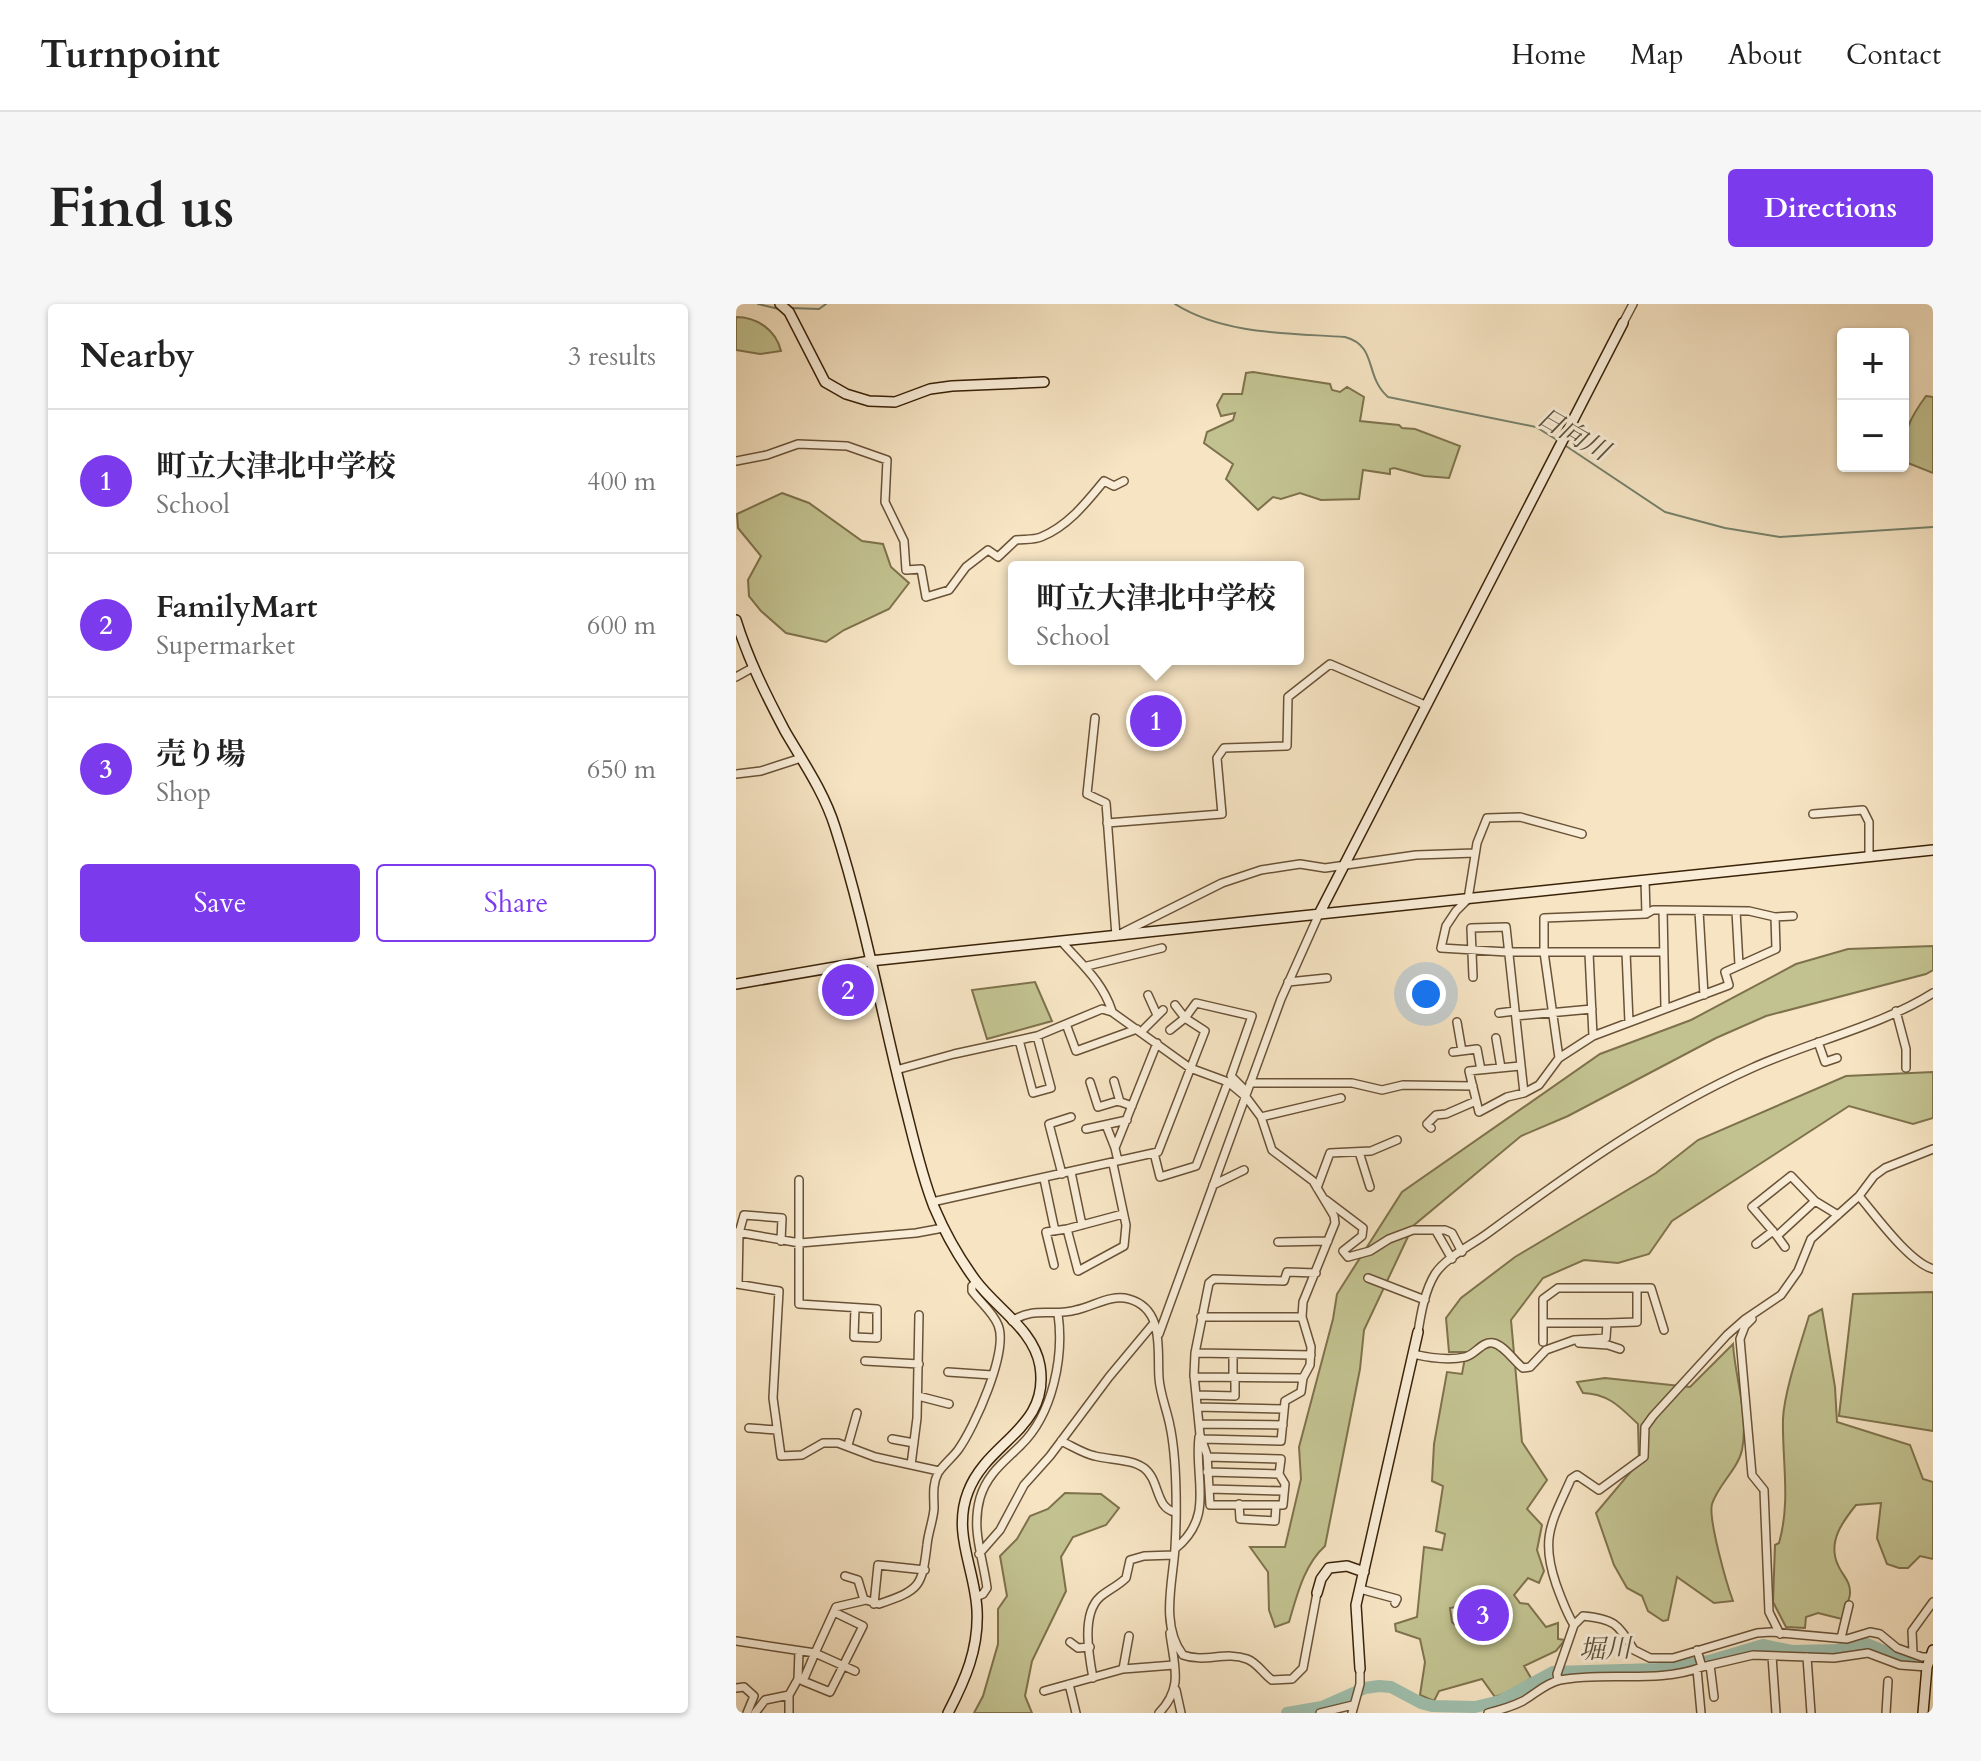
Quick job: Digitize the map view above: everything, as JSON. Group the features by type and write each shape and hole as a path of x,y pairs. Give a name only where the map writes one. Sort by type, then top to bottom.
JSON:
{"street":[{"path":"780,304 789,312 825,382 846,394 869,401 895,402 930,389 952,386 1044,382"},
{"path":"1181,1713 1169,1622 1175,1512 1170,1425 1159,1381 1159,1335 1288,982 1319,914 1633,304"},
{"path":"736,461 767,455 798,444 847,446 887,460 886,508 904,541 906,570 921,569 926,597 949,590 966,567 988,550 998,557 1016,540 1038,539 1063,525 1069,516 1083,509 1104,481 1114,486 1124,481"},
{"path":"736,620 754,667 830,811 932,1202 943,1228 976,1282 1027,1336 1037,1356 1040,1391 1037,1405 1018,1433 992,1453 978,1472 963,1512 962,1536 976,1597 977,1626 973,1655 964,1682 948,1713"},
{"path":"1107,823 1222,814 1217,758 1224,748 1287,746 1288,697 1330,664 1425,705"},
{"path":"736,677 754,667"},
{"path":"1095,718 1087,794 1106,803 1116,936"},
{"path":"736,774 761,771 801,758"},
{"path":"1813,814 1863,810 1869,822 1869,856"},
{"path":"1582,834 1520,817 1490,817 1483,824 1475,853 1468,899 1446,926 1441,948 1507,952 1663,952"},
{"path":"736,984 870,961 1933,850"},
{"path":"1116,936 1222,883 1261,870 1300,864 1317,868 1416,855 1475,853"},
{"path":"1645,880 1646,914"},
{"path":"1559,1058 1544,952 1544,918 1646,914 1653,910 1736,911 1775,917 1793,916"},
{"path":"1663,910 1665,1008"},
{"path":"1699,911 1704,995"},
{"path":"1736,911 1739,965"},
{"path":"1520,1066 1469,1071 1479,1112 1539,1085 1559,1058 1593,1036 1729,985 1725,972 1776,949 1775,917"},
{"path":"1473,977 1471,928 1506,927 1524,1093"},
{"path":"1062,942 1087,966 1106,994 1112,1011"},
{"path":"1087,966 1162,948"},
{"path":"1626,952 1629,1022"},
{"path":"1589,953 1593,1036"},
{"path":"1288,982 1327,978"},
{"path":"1320,1713 1352,1709 1360,1688 1356,1605 1425,1300 1436,1271 1539,1196 1681,1105 1755,1066 1896,1011 1933,993"},
{"path":"1066,1024 1076,1051 1139,1030 1160,1012 1148,995"},
{"path":"1170,1030 1185,1018 1196,1003 1252,1016 1231,1076 1248,1091 1272,1150 1313,1181 1335,1223 1303,1302 1302,1317 1311,1347 1310,1365 1303,1378 1301,1392 1285,1401 1281,1441 1201,1437"},
{"path":"932,1202 1158,1152 1205,1031 1185,1018 1175,1005"},
{"path":"896,1070 1037,1036 1102,1009 1112,1011 1190,1068 1248,1091 1352,1083 1382,1090 1403,1085 1473,1086"},
{"path":"1499,1013 1592,1009"},
{"path":"1896,1011 1906,1049 1906,1068"},
{"path":"1457,1022 1457,1051 1477,1049 1481,1070"},
{"path":"1019,1040 1033,1093 1051,1088 1037,1036"},
{"path":"1496,1038 1501,1068"},
{"path":"1818,1042 1825,1062 1837,1058"},
{"path":"1115,1148 1157,1043"},
{"path":"1114,1081 1120,1102"},
{"path":"1090,1082 1098,1107 1120,1102 1132,1106"},
{"path":"1154,1153 1160,1177 1196,1166 1228,1082"},
{"path":"1261,1117 1341,1098"},
{"path":"1427,1124 1436,1115 1476,1101"},
{"path":"1071,1117 1049,1124 1082,1225"},
{"path":"1086,1129 1127,1120"},
{"path":"1067,1229 1078,1271 1124,1246 1126,1225 1115,1148 1106,1125"},
{"path":"1317,1188 1330,1153 1371,1151 1397,1140"},
{"path":"1574,1625 1548,1559 1547,1544 1571,1479 1577,1475 1599,1490 1644,1457 1645,1427 1653,1416 1727,1335 1781,1295 1798,1271 1811,1239 1859,1196 1874,1176 1885,1168 1933,1149"},
{"path":"1359,1152 1370,1187"},
{"path":"1213,1185 1244,1170"},
{"path":"1785,1247 1752,1207 1791,1176 1815,1201 1838,1215"},
{"path":"1044,1179 1055,1231"},
{"path":"799,1180 799,1304 877,1309 877,1338 854,1337 855,1308"},
{"path":"1859,1196 1909,1251 1933,1269"},
{"path":"1324,1199 1363,1228 1362,1236 1343,1251 1348,1257 1370,1251 1389,1239 1413,1230 1452,1233 1462,1252"},
{"path":"1756,1244 1775,1234 1815,1201"},
{"path":"1054,1265 1046,1232 1123,1214"},
{"path":"781,1241 782,1218 744,1215 737,1232 737,1284 799,1292"},
{"path":"737,1232 800,1243 943,1228"},
{"path":"1436,1231 1452,1259"},
{"path":"1278,1242 1328,1241"},
{"path":"1207,1457 1281,1459 1279,1474 1285,1484 1283,1505 1210,1505 1207,1457 1201,1437 1194,1377 1195,1353 1209,1283 1214,1279 1284,1281 1287,1272 1316,1273"},
{"path":"1368,1278 1425,1300"},
{"path":"834,1612 863,1626 830,1692 803,1681 836,1607 864,1600 874,1604 891,1600 916,1587 925,1570 934,1513 933,1487 939,1471 959,1448 984,1403 1000,1341 999,1327 972,1291 976,1282"},
{"path":"1543,1342 1543,1299 1558,1288 1651,1288 1664,1330"},
{"path":"1543,1323 1637,1322 1637,1288"},
{"path":"779,1291 773,1398 781,1456 802,1455 823,1443 848,1445 875,1457 939,1471"},
{"path":"1012,1321 1030,1312 1058,1314 1112,1298 1122,1298 1142,1306 1159,1335"},
{"path":"1762,1309 1745,1326 1740,1339 1752,1475 1764,1490 1769,1612 1780,1634"},
{"path":"976,1597 987,1588 979,1554 977,1519 981,1494 998,1465 1021,1445 1036,1426 1048,1398 1056,1371 1061,1331 1058,1314"},
{"path":"911,1465 918,1396 919,1315"},
{"path":"1201,1317 1302,1317"},
{"path":"979,1554 1000,1530 1024,1485 1154,1323"},
{"path":"1413,1354 1437,1359 1468,1357 1485,1343 1491,1342 1498,1344 1523,1368 1530,1367 1546,1350 1589,1338 1606,1338 1607,1323"},
{"path":"1562,1344 1596,1343 1620,1349"},
{"path":"1195,1353 1311,1355"},
{"path":"1196,1395 1235,1396 1233,1354"},
{"path":"865,1361 919,1364"},
{"path":"948,1372 992,1375"},
{"path":"1194,1377 1303,1378"},
{"path":"918,1396 949,1404"},
{"path":"1197,1407 1284,1409"},
{"path":"848,1445 857,1413"},
{"path":"1199,1424 1283,1425"},
{"path":"749,1428 777,1430"},
{"path":"1093,1678 1090,1647 1093,1608 1097,1599 1126,1578 1130,1560 1175,1552 1199,1515 1197,1456 1201,1437"},
{"path":"892,1439 914,1443"},
{"path":"1061,1441 1091,1456 1142,1467 1158,1485 1159,1498 1165,1507 1175,1512"},
{"path":"1207,1472 1279,1474"},
{"path":"1209,1489 1284,1491"},
{"path":"1239,1504 1240,1519 1275,1521 1276,1505"},
{"path":"874,1604 878,1565 925,1570"},
{"path":"1170,1617 1178,1649 1183,1655 1203,1659 1226,1656 1243,1658 1257,1665 1272,1680 1292,1679 1303,1668 1321,1579 1329,1568 1347,1566 1364,1572"},
{"path":"845,1576 858,1580 864,1600"},
{"path":"1360,1589 1397,1599 1395,1603"},
{"path":"1913,1652 1912,1631 1933,1602"},
{"path":"1841,1638 1849,1605"},
{"path":"1558,1680 1557,1674 1574,1625 1583,1616 1615,1624 1624,1631 1634,1650 1650,1658 1673,1658 1757,1633 1771,1632 1841,1638 1870,1632 1880,1634 1897,1648 1922,1657 1931,1656"},
{"path":"1123,1669 1129,1636"},
{"path":"736,1641 815,1653 855,1671"},
{"path":"1070,1642 1078,1648 1090,1647"},
{"path":"1697,1650 1714,1697"},
{"path":"789,1713 789,1695 798,1679 799,1651"},
{"path":"1488,1713 1510,1710 1558,1680 1605,1675 1668,1675 1753,1655 1834,1658 1868,1653 1900,1665 1931,1656"},
{"path":"1772,1656 1776,1713"},
{"path":"1923,1713 1929,1700 1931,1656"},
{"path":"1807,1657 1811,1713"},
{"path":"1044,1691 1123,1669 1174,1665"},
{"path":"1701,1713 1703,1667"},
{"path":"1159,1713 1172,1698 1175,1680"},
{"path":"1886,1713 1888,1681"},
{"path":"1069,1684 1076,1713"},
{"path":"736,1688 744,1687 754,1696 747,1713"},
{"path":"755,1713 765,1700 789,1695"}],"green space":[{"path":"736,317 751,319 764,326 775,337 781,351 760,354 736,350"},
{"path":"1246,373 1330,384 1332,390 1340,392 1347,387 1364,397 1360,421 1415,429 1460,446 1449,478 1424,476 1394,468 1390,469 1390,474 1363,470 1359,499 1321,500 1300,493 1281,499 1273,497 1258,510 1226,479 1233,464 1204,443 1207,432 1233,420 1235,413 1221,416 1217,405 1223,394 1242,394"},
{"path":"1926,396 1933,397 1933,473 1909,463 1909,425"},
{"path":"782,493 809,503 862,541 883,544 891,567 909,583 889,609 826,642 786,633 761,611 749,596 748,580 761,556 738,528 737,514"},
{"path":"1933,946 1933,970 1926,974 1766,1016 1716,1038 1568,1116 1521,1136 1413,1226 1364,1330 1360,1369 1325,1546 1306,1571 1289,1622 1275,1627 1269,1610 1268,1572 1250,1547 1285,1547 1301,1479 1299,1447 1337,1294 1402,1192 1600,1054 1691,1020 1796,964 1848,949"},
{"path":"1035,982 1052,1021 987,1039 972,990"},
{"path":"1933,1072 1933,1118 1913,1124 1849,1106 1672,1221 1649,1254 1618,1263 1584,1260 1543,1278 1511,1320 1522,1442 1547,1480 1527,1509 1542,1525 1537,1550 1544,1571 1539,1583 1528,1578 1514,1595 1520,1603 1528,1604 1546,1627 1558,1623 1558,1639 1565,1640 1556,1651 1524,1666 1531,1678 1514,1690 1495,1697 1482,1679 1439,1691 1434,1701 1420,1695 1425,1662 1420,1639 1396,1631 1395,1624 1417,1617 1424,1547 1442,1550 1445,1534 1436,1531 1443,1486 1432,1481 1434,1444 1447,1372 1462,1374 1466,1352 1449,1352 1446,1318 1461,1298 1515,1257 1656,1173 1698,1140 1846,1076","holes":["1488,1602 1490,1617 1483,1618 1485,1633 1467,1636 1452,1622 1450,1608"]},
{"path":"1933,1292 1933,1431 1839,1416 1853,1294"},
{"path":"1822,1309 1835,1387 1837,1422 1910,1445 1923,1479 1933,1482 1933,1559 1920,1556 1908,1568 1887,1564 1877,1538 1881,1503 1856,1505 1842,1525 1834,1548 1838,1565 1850,1589 1842,1619 1818,1613 1806,1617 1805,1628 1786,1627 1773,1602 1775,1545 1779,1543 1785,1512 1784,1408 1809,1316"},
{"path":"1733,1344 1744,1437 1740,1457 1715,1497 1712,1512 1733,1601 1714,1603 1677,1577 1668,1620 1663,1621 1648,1611 1642,1596 1627,1588 1614,1565 1596,1513 1639,1462 1638,1424 1607,1399 1583,1393 1577,1382 1605,1378 1690,1387"},
{"path":"1065,1493 1101,1494 1119,1508 1106,1525 1073,1537 1061,1557 1066,1591 1032,1661 1025,1696 1032,1713 974,1713 983,1696 998,1644 998,1609 1007,1596 1000,1556 1017,1539 1030,1516 1048,1509"}],"waterway":[{"name":"日向川","path":"758,304 779,309"},
{"name":"日向川","path":"790,308 819,309 826,304"},
{"name":"日向川","path":"1175,304 1214,322 1236,327 1345,337 1362,347 1376,380 1388,397 1536,427 1557,440"},
{"name":"日向川","path":"1566,446 1665,512 1725,528 1780,537 1933,527"},
{"name":"堀川","path":"1287,1713 1322,1707 1365,1688 1379,1686 1391,1687 1432,1706 1475,1707 1500,1701 1553,1672 1658,1669 1709,1661 1763,1645 1792,1651 1836,1650 1867,1644 1905,1660 1933,1660"}],"place":[{"name":"町立大津北中学校","path":"1156,721"},
{"name":"FamilyMart","path":"848,990"},
{"name":"売り場","path":"1483,1615"}]}
